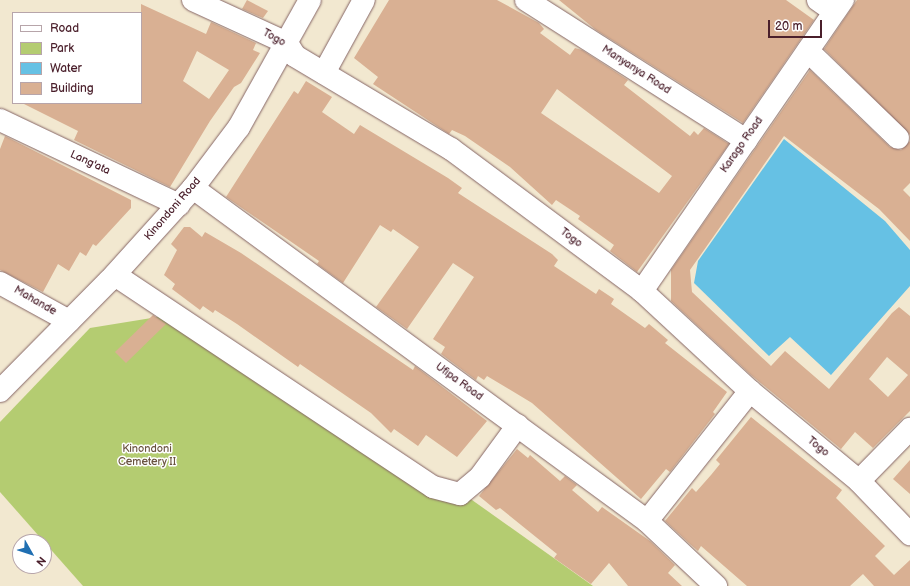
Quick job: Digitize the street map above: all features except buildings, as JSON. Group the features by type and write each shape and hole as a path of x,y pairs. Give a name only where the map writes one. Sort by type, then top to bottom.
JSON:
{"street":[{"name":"Togo","path":"193,0 287,43 295,56 451,149 642,291 750,391 859,481 910,534"},
{"name":"Kinondoni Road","path":"0,391 115,275 193,188 239,127 310,0"},
{"path":"324,73 364,0"},
{"name":"Manyanya Road","path":"526,0 746,140"},
{"name":"Karago Road","path":"642,291 808,51 832,4"},
{"path":"808,51 898,138"},
{"name":"Lang'ata","path":"0,120 179,205"},
{"name":"Ufipa Road","path":"193,188 647,521 716,586"},
{"path":"115,275 433,487 460,494 480,477 518,425"},
{"name":"Mahande","path":"0,283 69,321"},
{"path":"647,521 750,391"},
{"path":"859,481 910,430"}],"green space":[{"name":"Kinondoni Cemetery II","path":"170,315 465,495 593,586 83,586 52,551 52,534 37,534 0,492 0,422 90,328"}],"water":[{"path":"784,139 885,221 910,250 910,286 831,375 790,337 769,356 694,283 698,261"}]}
